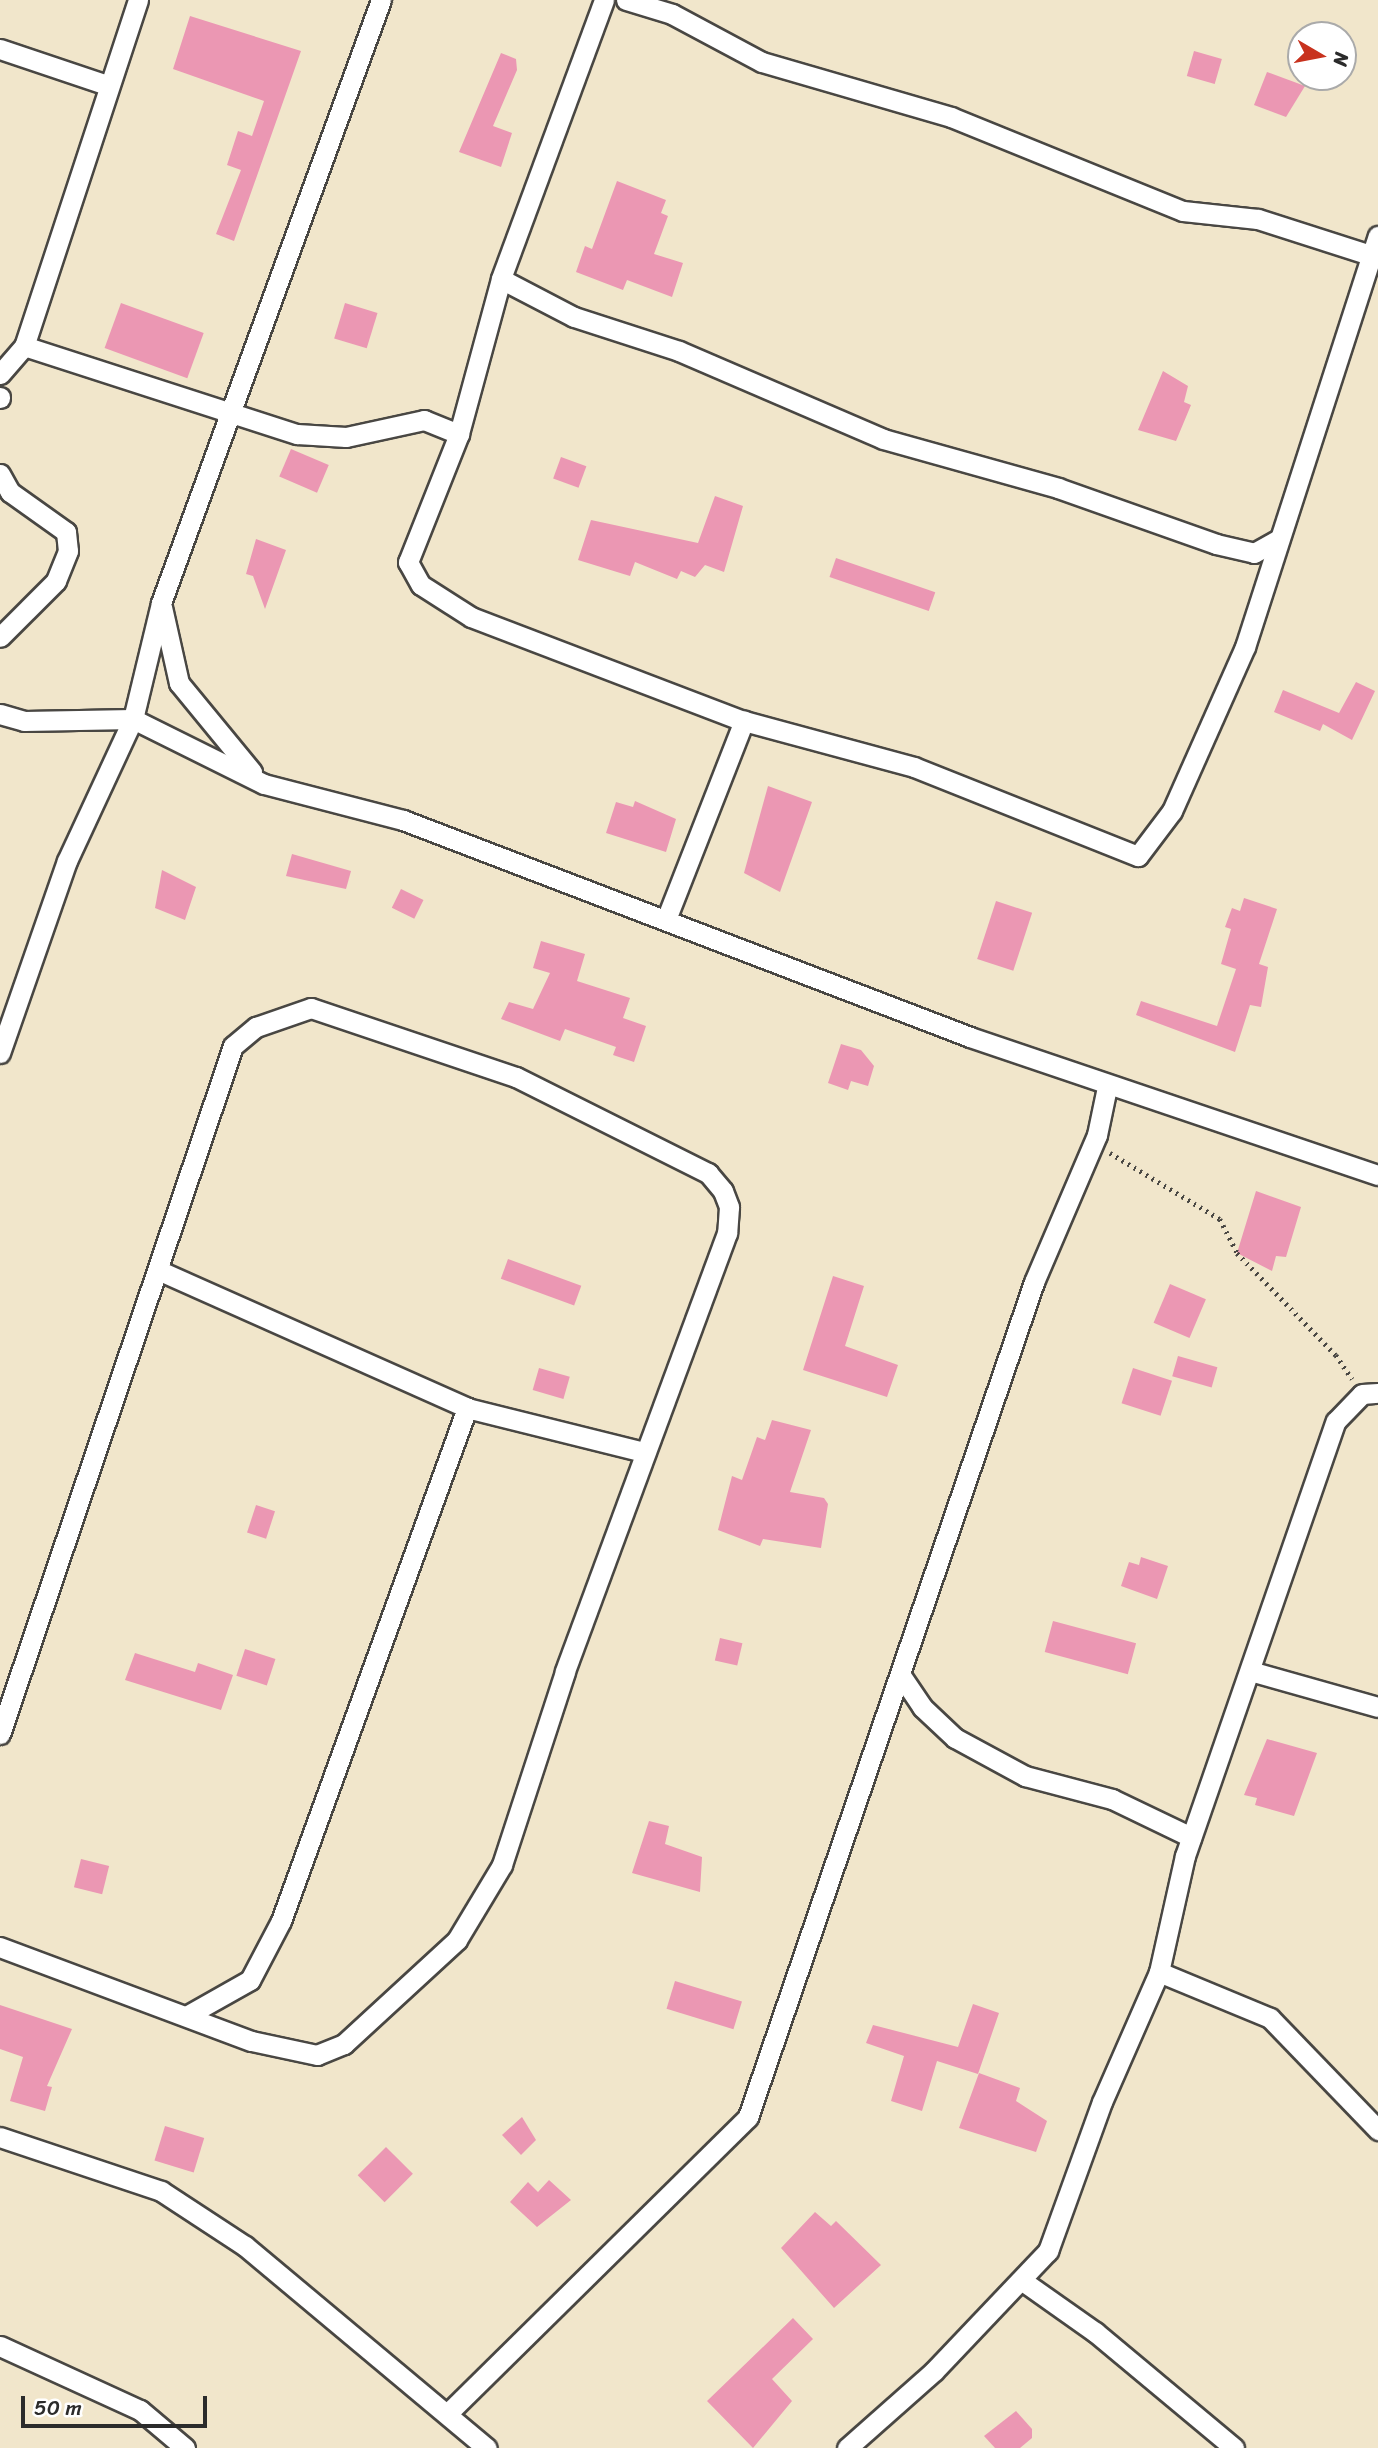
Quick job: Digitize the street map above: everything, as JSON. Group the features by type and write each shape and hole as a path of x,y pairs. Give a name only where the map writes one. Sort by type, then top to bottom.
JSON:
{"street":[{"path":"0,374 24,346 107,85 138,0"},
{"path":"0,1053 67,862 133,719 161,603 381,0"},
{"path":"604,0 501,279 459,433 408,562 421,585 471,617 744,721 914,767 1138,856 1172,811 1245,647 1277,540 1378,236"},
{"path":"626,0 672,14 762,62 951,117 1183,211 1258,219 1373,256"},
{"path":"0,49 107,85"},
{"path":"501,279 574,317 679,351 883,439 1058,488 1216,544 1254,553 1277,540"},
{"path":"24,346 297,434 345,437 424,420 459,433"},
{"path":"0,474 10,492 66,532 68,551 56,581 0,637"},
{"path":"161,603 179,683 264,784"},
{"path":"0,714 24,721 133,719 264,784 403,820 667,917 1107,1087 1378,1175"},
{"path":"667,917 744,721"},
{"path":"0,1734 160,1271 233,1046 257,1027 311,1008 516,1077 708,1173 729,1207 727,1233 645,1452 502,1865 457,1940 344,2044 317,2054 251,2041 188,2015 0,1947"},
{"path":"449,2412 748,2117 1034,1282 1097,1135 1107,1087"},
{"path":"160,1271 467,1408 645,1452"},
{"path":"847,2448 1024,2282 1048,2251 1102,2102 1159,1972 1191,1837 1336,1421 1370,1394"},
{"path":"188,2015 250,1980 281,1921 467,1408"},
{"path":"1250,1671 1378,1707"},
{"path":"900,1674 922,1707 955,1738 1025,1776 1112,1799 1191,1837"},
{"path":"1159,1972 1270,2018 1378,2130"},
{"path":"0,2137 161,2191 245,2246 302,2299 449,2412 487,2448"},
{"path":"1024,2282 1095,2332 1234,2448"},
{"path":"0,2346 140,2410 185,2448"}],"path":[{"path":"1097,1135 1118,1162 1220,1219 1237,1253 1370,1394"}],"building":[{"path":"190,16 301,51 234,241 216,234 241,170 227,165 238,131 252,136 264,101 173,69"},
{"path":"1194,51 1222,59 1215,84 1187,76"},
{"path":"501,53 516,59 517,70 493,126 512,133 501,167 459,152"},
{"path":"1267,72 1287,79 1287,91 1302,91 1286,117 1254,105"},
{"path":"617,181 666,200 661,213 668,216 654,254 683,263 672,297 627,280 623,290 576,272 585,246 592,249"},
{"path":"121,303 204,333 187,378 105,348"},
{"path":"345,303 378,313 367,348 334,338"},
{"path":"1163,371 1188,386 1184,402 1191,405 1176,441 1138,430"},
{"path":"291,449 329,465 317,493 279,477"},
{"path":"561,457 586,466 579,488 553,479"},
{"path":"715,496 743,506 724,572 705,565 695,577 681,571 677,579 635,562 630,576 578,560 591,520 698,543"},
{"path":"256,539 286,550 265,609 253,576 246,574"},
{"path":"836,558 935,592 929,611 829,577"},
{"path":"1356,682 1375,691 1352,740 1323,724 1320,731 1274,712 1283,690 1339,713"},
{"path":"768,786 812,802 780,892 744,873"},
{"path":"635,801 676,819 666,852 606,833 616,802 633,807"},
{"path":"292,854 351,871 346,889 286,876"},
{"path":"162,870 196,887 185,920 155,908"},
{"path":"401,889 423,900 414,919 392,908"},
{"path":"1244,898 1277,909 1259,964 1268,967 1261,1007 1250,1005 1235,1052 1136,1015 1141,1001 1217,1026 1236,969 1221,964 1231,929 1225,927 1232,908 1240,911"},
{"path":"996,901 1032,913 1013,971 977,959"},
{"path":"541,941 585,954 577,981 630,998 623,1018 646,1026 634,1062 613,1055 616,1047 565,1029 560,1041 501,1019 509,1002 533,1009 550,973 533,968"},
{"path":"841,1044 861,1050 874,1066 868,1086 851,1081 848,1090 828,1083"},
{"path":"1256,1191 1301,1207 1286,1257 1276,1256 1272,1271 1237,1253"},
{"path":"508,1259 581,1286 574,1305 501,1279"},
{"path":"833,1276 864,1286 845,1346 898,1365 887,1397 803,1370"},
{"path":"1170,1284 1206,1299 1189,1338 1154,1323"},
{"path":"1178,1356 1217,1367 1212,1387 1172,1376"},
{"path":"539,1368 570,1377 563,1399 533,1390"},
{"path":"1133,1368 1172,1381 1161,1416 1122,1403"},
{"path":"772,1420 811,1430 790,1492 824,1498 828,1504 821,1548 763,1539 760,1546 718,1530 732,1476 742,1480 757,1437 765,1440"},
{"path":"256,1505 275,1511 266,1539 247,1533"},
{"path":"1141,1557 1168,1566 1157,1599 1121,1586 1129,1562 1139,1565"},
{"path":"1053,1621 1136,1643 1128,1674 1045,1652"},
{"path":"720,1638 742,1643 737,1666 715,1660"},
{"path":"245,1649 275,1659 267,1686 236,1676"},
{"path":"135,1653 195,1672 198,1663 233,1675 221,1710 125,1680"},
{"path":"1267,1739 1317,1753 1294,1816 1255,1805 1257,1798 1244,1795"},
{"path":"649,1821 669,1826 665,1844 702,1857 700,1892 632,1873"},
{"path":"81,1859 109,1866 102,1894 74,1887"},
{"path":"675,1981 742,2001 733,2029 667,2009"},
{"path":"973,2004 999,2013 978,2074 937,2061 922,2111 891,2101 904,2056 866,2043 873,2025 958,2047"},
{"path":"0,2005 72,2029 47,2086 52,2087 45,2111 10,2101 23,2057 0,2049"},
{"path":"979,2073 1020,2088 1016,2101 1047,2121 1036,2152 959,2128"},
{"path":"522,2117 536,2140 521,2155 502,2135"},
{"path":"165,2126 204,2138 194,2172 154,2160"},
{"path":"386,2147 413,2174 385,2202 358,2175"},
{"path":"549,2180 571,2200 537,2227 510,2202 528,2182 538,2192"},
{"path":"815,2212 831,2226 836,2221 881,2265 834,2308 781,2248"},
{"path":"793,2318 813,2339 772,2379 792,2401 753,2448 707,2401"},
{"path":"1016,2411 1032,2429 1032,2438 1020,2448 995,2448 984,2436"}]}
